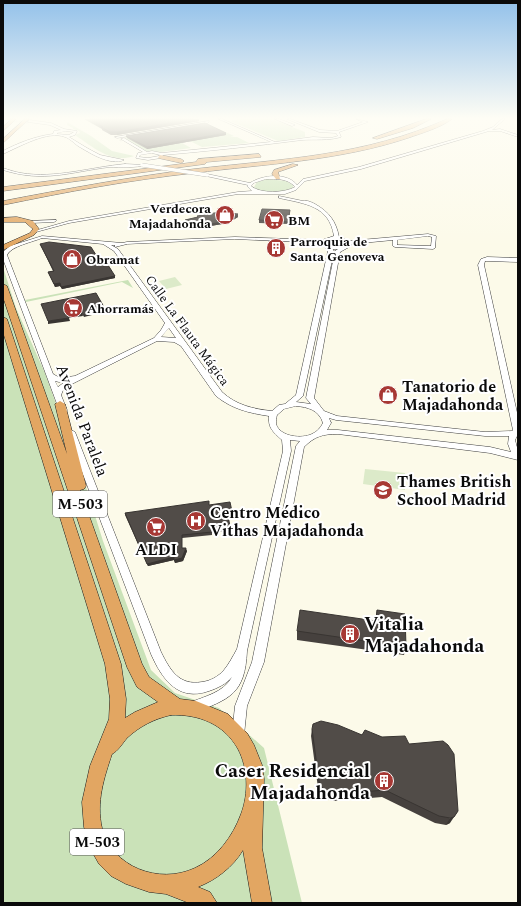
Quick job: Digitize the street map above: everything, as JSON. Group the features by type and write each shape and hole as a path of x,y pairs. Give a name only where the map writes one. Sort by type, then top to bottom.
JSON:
{"highway":[{"path":"3,189 148,168 210,161"},
{"path":"3,198 118,176 231,161"},
{"path":"3,203 120,181 266,161"},
{"path":"278,178 275,173 279,169 312,161"},
{"path":"3,213 31,222 36,226 36,234 3,248"},
{"path":"3,220 18,219"},
{"path":"3,242 24,238"},
{"name":"M-503","path":"3,286 104,572 135,667 143,682 184,707"},
{"name":"M-503","path":"3,319 113,664 116,685 117,718 94,776 90,798 91,821 98,842 110,860 126,874 146,883 169,885 193,880 215,867 233,849 246,827 254,804"},
{"name":"M-503","path":"58,399 67,438 104,572"},
{"name":"M-503","path":"103,756 117,736 135,721 155,711 184,707 210,712 225,722 238,735 249,755 255,778 252,841 254,866 262,903"},
{"name":"M-503","path":"169,885 203,899 207,903"}],"street":[{"path":"297,198 294,194 296,188 304,180 382,161"},
{"path":"3,169 19,174 45,175 121,165 142,165 239,180 254,181 278,178 285,179 294,182 296,188"},
{"path":"285,179 317,177"},
{"path":"239,180 250,185 253,190 258,192"},
{"path":"31,222 98,214 235,191 250,185 254,181"},
{"path":"276,194 296,188"},
{"path":"36,234 69,222 220,196 258,192 297,198 308,203 330,217 335,224 337,238"},
{"path":"220,196 246,195 286,197 308,203"},
{"path":"36,234 104,243 116,250 116,248 121,244"},
{"name":"Avenida Paralela","path":"36,234 12,247 6,251 4,255 156,654 166,673 179,686 195,690 213,685 227,674 242,651"},
{"path":"98,242 121,244 218,238 323,242 337,238 348,243 434,236 433,248 395,246 395,240"},
{"path":"184,707 211,700 229,690 238,681 242,666 242,651 287,452 286,440 272,424 273,414 299,396 331,251 323,242"},
{"path":"322,432 327,423 310,398 338,251 348,246 348,243"},
{"path":"328,248 343,248"},
{"name":"Calle La Flauta Mágica","path":"116,250 219,394 227,402 243,409 273,414"},
{"path":"518,260 485,259 481,262 516,419 517,431 511,444 518,457"},
{"path":"58,399 61,387 76,378 156,339 164,331 168,324"},
{"path":"156,339 176,340 183,344"},
{"path":"49,375 59,380 76,378"},
{"path":"288,405 303,405 336,418 485,434 517,431"},
{"path":"238,735 241,706 258,662 300,446 308,438 322,432 338,432 490,450 518,457"},
{"path":"279,433 292,438 308,438"}],"green space":[{"path":"267,179 286,181 293,185 293,187 285,192 268,193 262,192 254,187 257,182"},
{"path":"3,267 16,308 45,373 87,490 103,541 151,670 175,693 219,708 264,748 302,903 3,903"},
{"path":"175,277 182,285 166,289 159,281"},
{"path":"128,280 133,288 122,282 26,302 25,300"},
{"path":"365,469 405,473 405,490 363,484"}],"building":[{"name":"BM","path":"262,209 290,210 288,222 259,220"},
{"path":"220,212 238,214 228,221 193,227 185,220 198,217 197,216"},
{"name":"Obramat","path":"49,242 91,247 103,266 108,265 115,276 61,287 60,283 54,284 48,272 54,271 40,244"},
{"name":"Ahorramás","path":"96,293 104,307 91,310 92,313 83,315 82,313 68,316 69,318 48,321 41,304"},
{"path":"209,501 209,505 230,502 233,516 228,516 230,527 211,530 212,532 182,535 182,548 186,548 182,558 174,560 174,557 147,564 125,513"},
{"name":"Vitalia Majadahonda","path":"300,610 376,621 377,610 405,614 406,647 297,631"},
{"name":"Caser Residencial Majadahonda","path":"321,721 338,725 362,735 365,730 382,737 405,736 409,744 443,741 448,745 454,754 458,811 454,817 450,818 439,816 385,790 337,794 327,792 321,786 319,781 312,729 313,724"}],"place":[{"name":"Verdecora Majadahonda","path":"225,215"},
{"name":"BM","path":"274,220"},
{"name":"Parroquia de Santa Genoveva","path":"276,248"},
{"name":"Obramat","path":"72,259"},
{"name":"Ahorramás","path":"73,308"},
{"name":"Tanatorio de Majadahonda","path":"388,395"},
{"name":"Thames British School Madrid","path":"383,490"},
{"name":"Centro Médico Vithas Majadahonda","path":"196,521"},
{"name":"ALDI","path":"156,527"},
{"name":"Vitalia Majadahonda","path":"350,634"},
{"name":"Caser Residencial Majadahonda","path":"384,781"}]}
